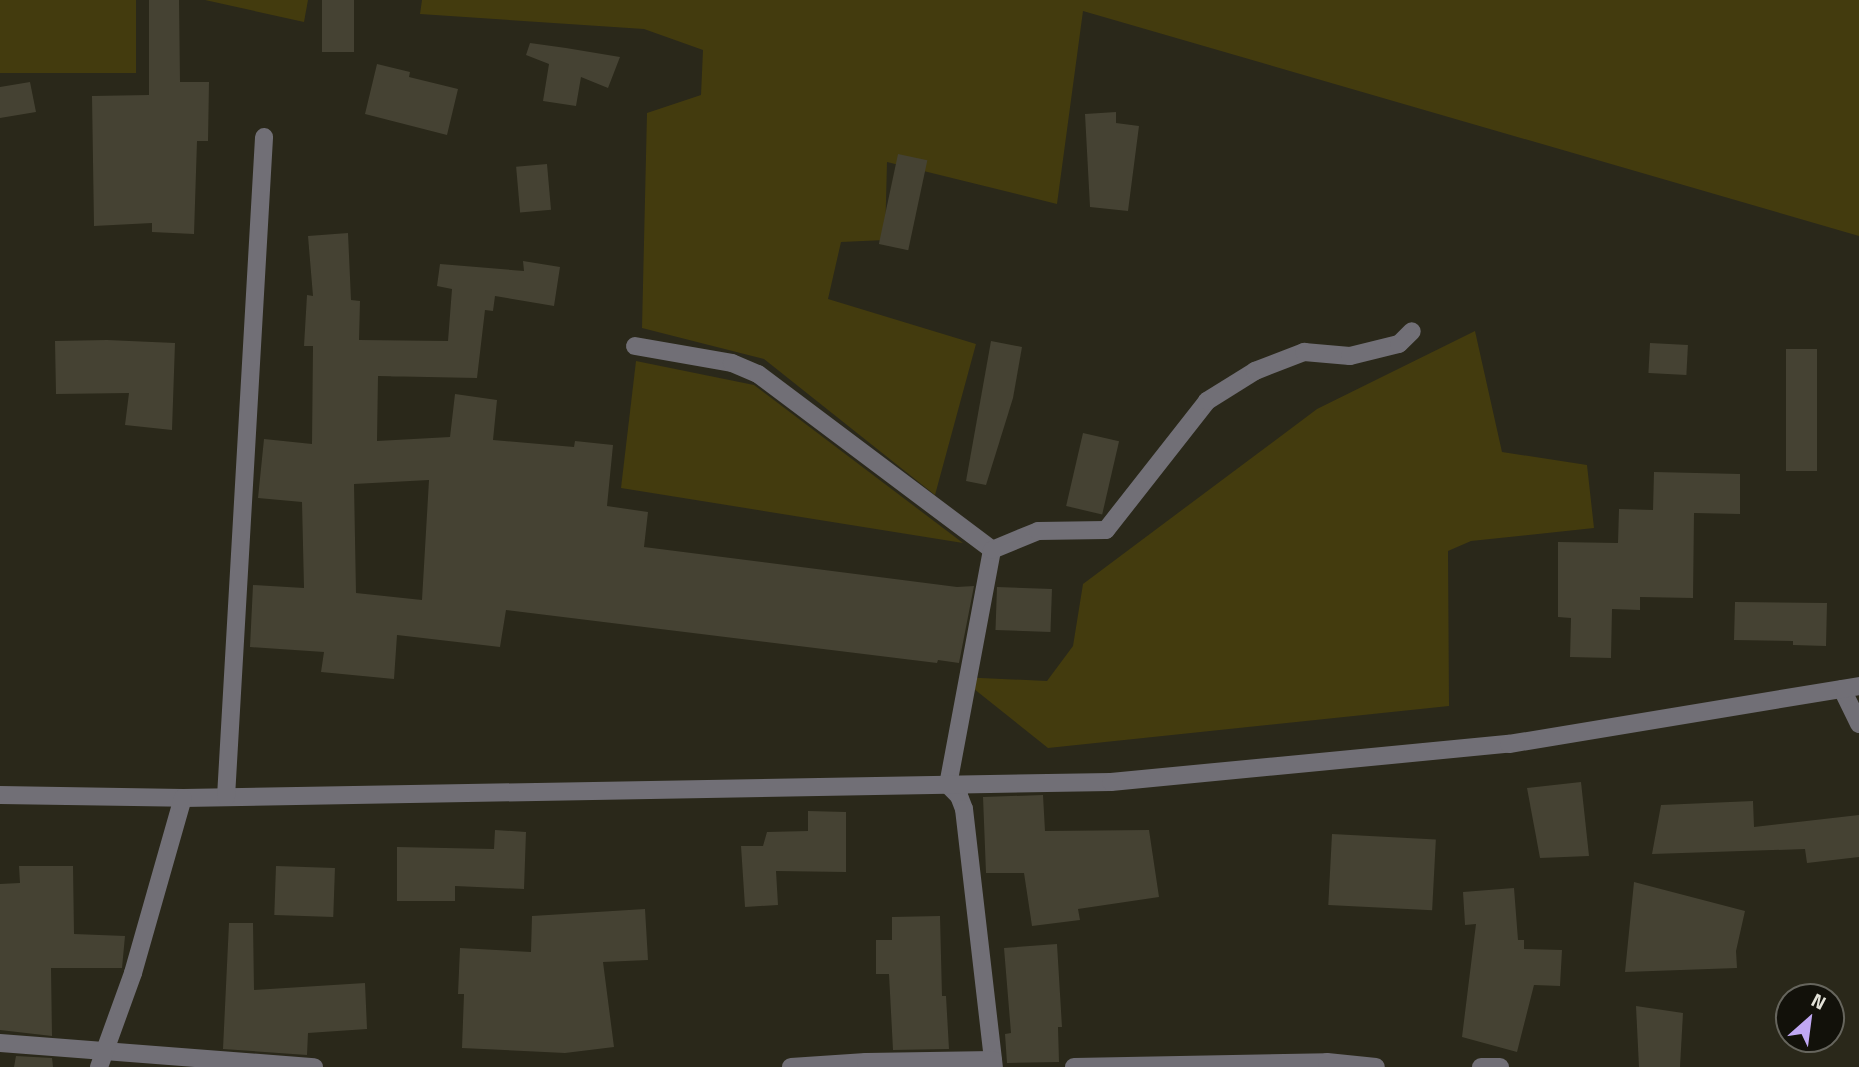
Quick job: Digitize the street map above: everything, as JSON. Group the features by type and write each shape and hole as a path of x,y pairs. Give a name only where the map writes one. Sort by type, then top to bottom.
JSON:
{"street":[{"path":"226,797 264,137"},
{"path":"992,550 1038,531 1106,530 1207,401 1255,372 1304,352 1350,356 1399,344 1412,331"},
{"path":"635,346 732,363 758,374 992,550"},
{"path":"948,785 992,550"},
{"path":"0,795 183,798 1111,782 1509,744 1851,688 1859,723"},
{"path":"791,1067 866,1062 994,1063 964,809 959,796 948,785"},
{"path":"101,1059 132,973 183,798"},
{"path":"0,1043 101,1059 314,1067"},
{"path":"1074,1067 1327,1062 1376,1067"},
{"path":"1481,1067 1500,1067"}],"shaded area":[{"path":"0,0 136,0 136,73 0,73"},
{"path":"205,0 308,0 304,22"},
{"path":"422,0 1859,0 1859,236 1083,11 1057,204 887,162 885,240 841,242 828,299 976,344 935,495 764,359 642,328 647,113 701,95 703,50 644,29 420,14"},
{"path":"1475,331 1502,452 1587,465 1594,528 1471,541 1448,551 1449,706 1048,748 959,677 1047,681 1073,646 1083,584 1317,409"},
{"path":"636,361 754,385 963,543 621,488"}],"building":[{"path":"149,0 179,0 180,82 209,82 208,141 197,141 194,234 152,232 152,223 94,226 92,96 149,95"},
{"path":"322,0 354,0 354,52 322,52"},
{"path":"530,43 620,57 608,88 581,77 576,106 543,101 549,64 526,55"},
{"path":"377,64 410,72 409,77 458,89 447,135 365,114"},
{"path":"30,82 36,112 0,118 0,87"},
{"path":"1116,112 1116,123 1139,126 1128,211 1090,207 1085,114"},
{"path":"898,154 927,160 908,250 879,244"},
{"path":"547,164 551,210 520,213 516,167"},
{"path":"348,233 351,300 360,301 359,340 448,341 452,289 437,286 440,264 524,271 523,261 560,267 554,306 495,296 493,311 485,310 477,378 378,376 377,441 450,437 455,394 497,400 493,440 574,447 575,441 613,445 607,506 648,512 644,547 957,587 974,586 959,663 938,660 937,663 506,610 500,647 397,635 394,679 321,672 324,652 250,647 253,585 304,588 302,502 258,498 264,439 312,444 313,346 304,346 307,295 313,296 308,236","holes":["429,480 422,600 356,593 354,484"]},
{"path":"55,341 175,343 172,430 125,425 129,393 56,394"},
{"path":"991,341 1022,347 1013,398 986,485 966,481"},
{"path":"1650,343 1688,345 1686,375 1648,373"},
{"path":"1786,349 1817,349 1817,471 1786,471"},
{"path":"1083,433 1119,441 1102,514 1066,506"},
{"path":"1654,472 1740,474 1740,514 1694,513 1693,598 1640,597 1640,610 1612,609 1611,658 1570,657 1571,618 1558,617 1558,542 1618,543 1619,509 1653,510"},
{"path":"997,587 1052,589 1050,632 995,630"},
{"path":"1735,602 1827,603 1826,646 1793,645 1793,641 1734,640"},
{"path":"1581,782 1589,856 1540,858 1527,788"},
{"path":"1043,795 1045,831 1149,830 1159,897 1078,909 1080,920 1032,926 1024,873 986,873 983,797"},
{"path":"1753,801 1754,827 1859,815 1859,857 1807,863 1805,849 1652,854 1661,805"},
{"path":"808,811 846,812 846,872 776,871 778,905 745,907 741,846 763,846 767,832 808,831"},
{"path":"495,830 526,832 524,889 455,886 455,901 397,901 397,847 494,849"},
{"path":"1332,834 1436,839 1432,910 1328,905"},
{"path":"19,866 73,866 74,934 125,936 122,968 51,968 52,1036 0,1030 0,884 20,883"},
{"path":"276,866 335,868 333,917 274,915"},
{"path":"1634,882 1745,911 1736,951 1737,968 1625,972"},
{"path":"1514,888 1518,940 1524,940 1524,949 1562,950 1560,986 1534,985 1517,1052 1462,1037 1476,924 1465,925 1463,892"},
{"path":"645,909 648,960 603,962 614,1047 565,1053 462,1048 464,994 458,994 460,948 531,952 532,916"},
{"path":"940,916 942,996 946,996 949,1049 893,1050 889,974 876,974 876,940 892,940 892,917"},
{"path":"229,923 253,923 254,990 365,983 367,1029 308,1033 307,1055 223,1049"},
{"path":"1057,944 1062,1027 1058,1027 1059,1062 1007,1063 1005,1034 1011,1033 1004,948"},
{"path":"1636,1006 1683,1013 1680,1067 1639,1067"},
{"path":"16,1056 52,1058 53,1067 14,1067"}]}
